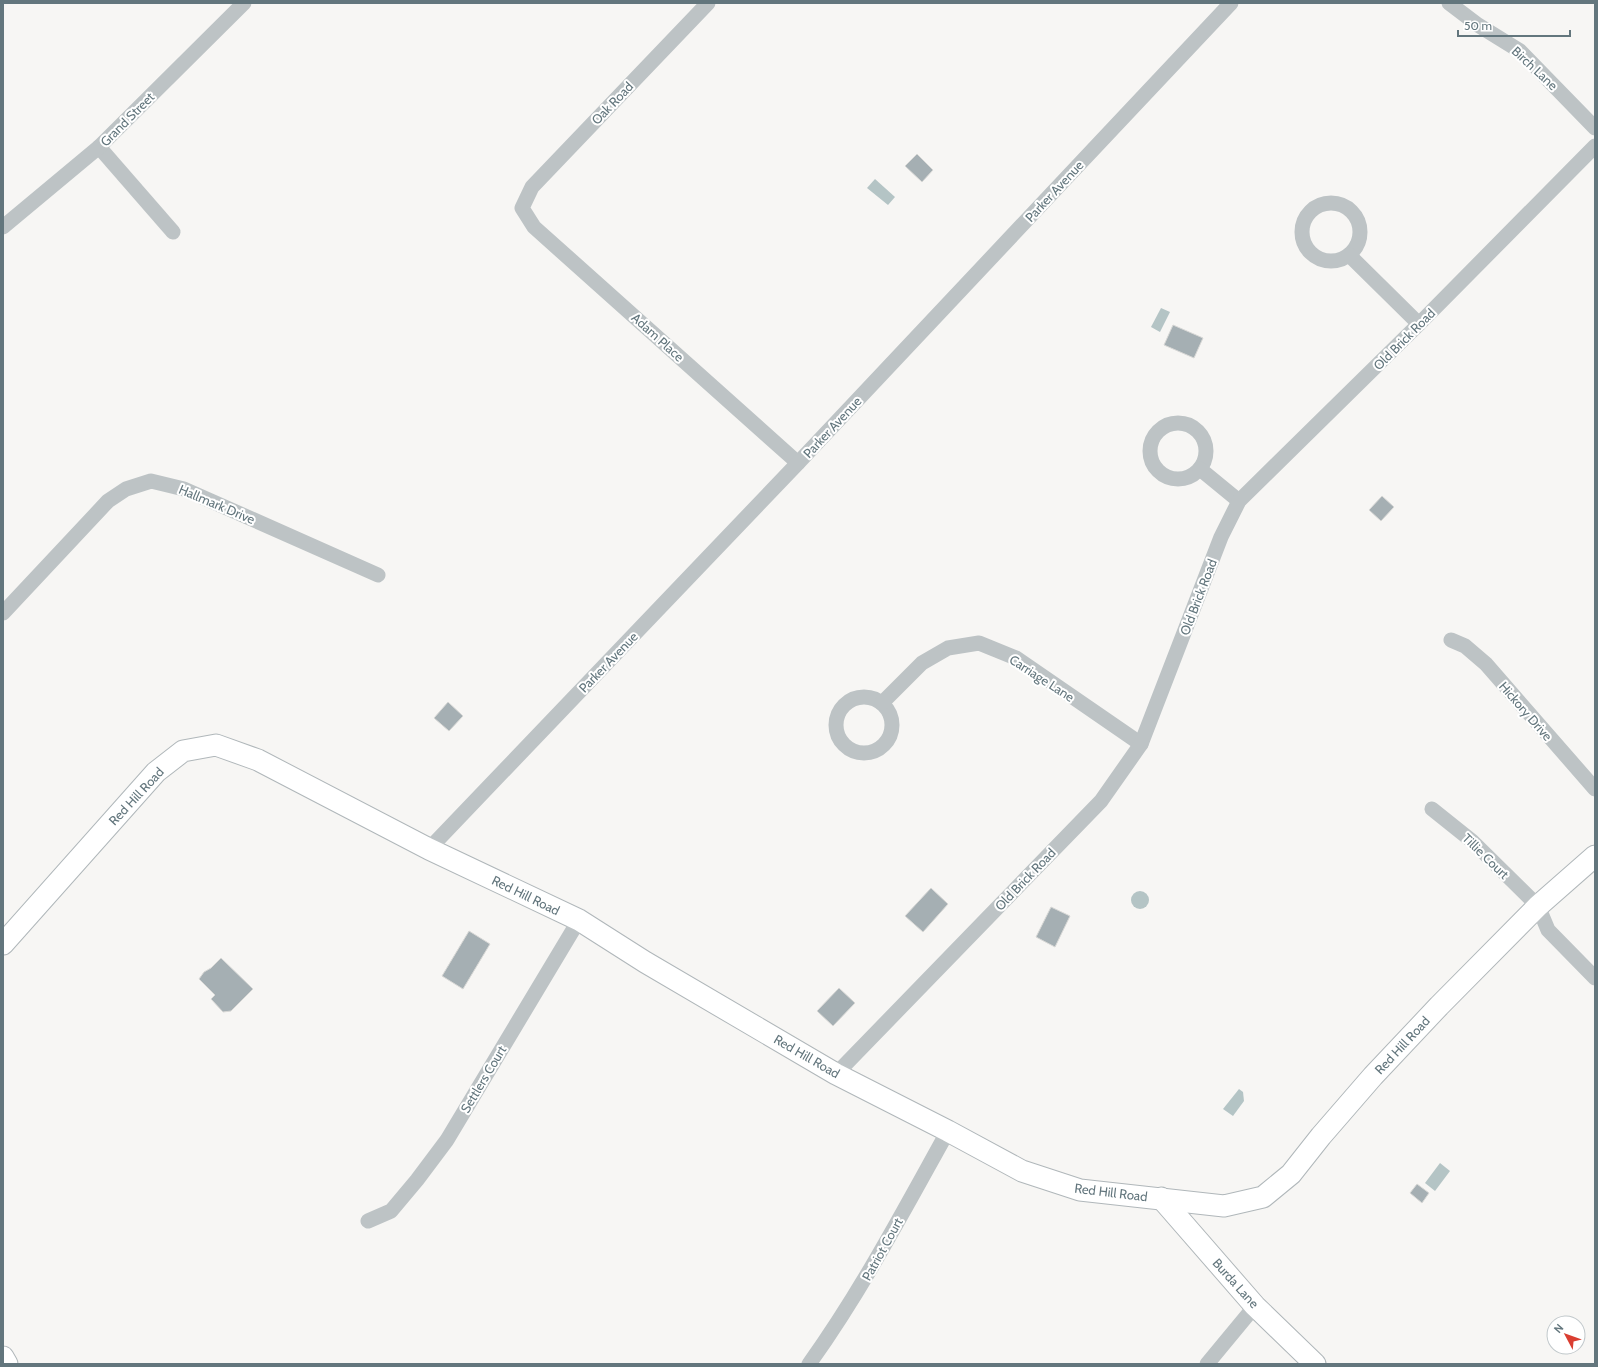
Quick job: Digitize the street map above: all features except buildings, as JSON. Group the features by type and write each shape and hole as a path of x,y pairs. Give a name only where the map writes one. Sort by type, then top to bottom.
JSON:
{"street":[{"name":"Grand Street","path":"3,227 99,147 244,3"},
{"name":"Oak Road","path":"522,208 532,187 708,3"},
{"name":"Parker Avenue","path":"429,849 798,463 1231,3"},
{"name":"Birch Lane","path":"1449,3 1520,51 1595,128"},
{"name":"Old Brick Road","path":"836,1074 1101,800 1141,744 1221,537 1239,501 1419,324 1595,146"},
{"path":"99,147 173,232"},
{"name":"Adam Place","path":"522,208 534,227 798,463"},
{"path":"1349,255 1419,324"},
{"path":"1200,469 1239,501"},
{"name":"Hallmark Drive","path":"3,613 108,501 126,489 151,481 184,489 378,575"},
{"name":"Hickory Drive","path":"1451,640 1465,646 1486,664 1595,789"},
{"name":"Carriage Lane","path":"882,703 922,663 948,648 979,643 1016,658 1141,744"},
{"name":"Red Hill Road","path":"3,944 156,772 183,751 216,745 258,760 429,849 579,920 646,962 836,1074 948,1131 1022,1171 1080,1190 1224,1206 1263,1197 1291,1174 1373,1076 1439,1006 1538,906 1595,856"},
{"name":"Tillie Court","path":"1432,809 1472,841 1538,906"},
{"path":"1538,906 1548,930 1595,978"},
{"name":"Settlers Court","path":"368,1221 390,1211 417,1180 447,1140 579,920"},
{"name":"Patriot Court","path":"809,1364 834,1329 862,1284 948,1131"},
{"name":"Burda Lane","path":"1160,1198 1256,1306 1315,1364"},
{"path":"1207,1364 1256,1306"},
{"path":"3,1357 7,1364"}],"shaded area":[{"path":"875,179 895,197 888,205 867,188"},
{"path":"1161,308 1170,312 1160,332 1151,327"},
{"path":"1140,891 1146,894 1149,900 1146,906 1140,909 1134,906 1131,900 1134,894"},
{"path":"1239,1089 1243,1092 1244,1101 1233,1116 1223,1109"},
{"path":"1440,1163 1450,1171 1435,1191 1425,1183"}]}
